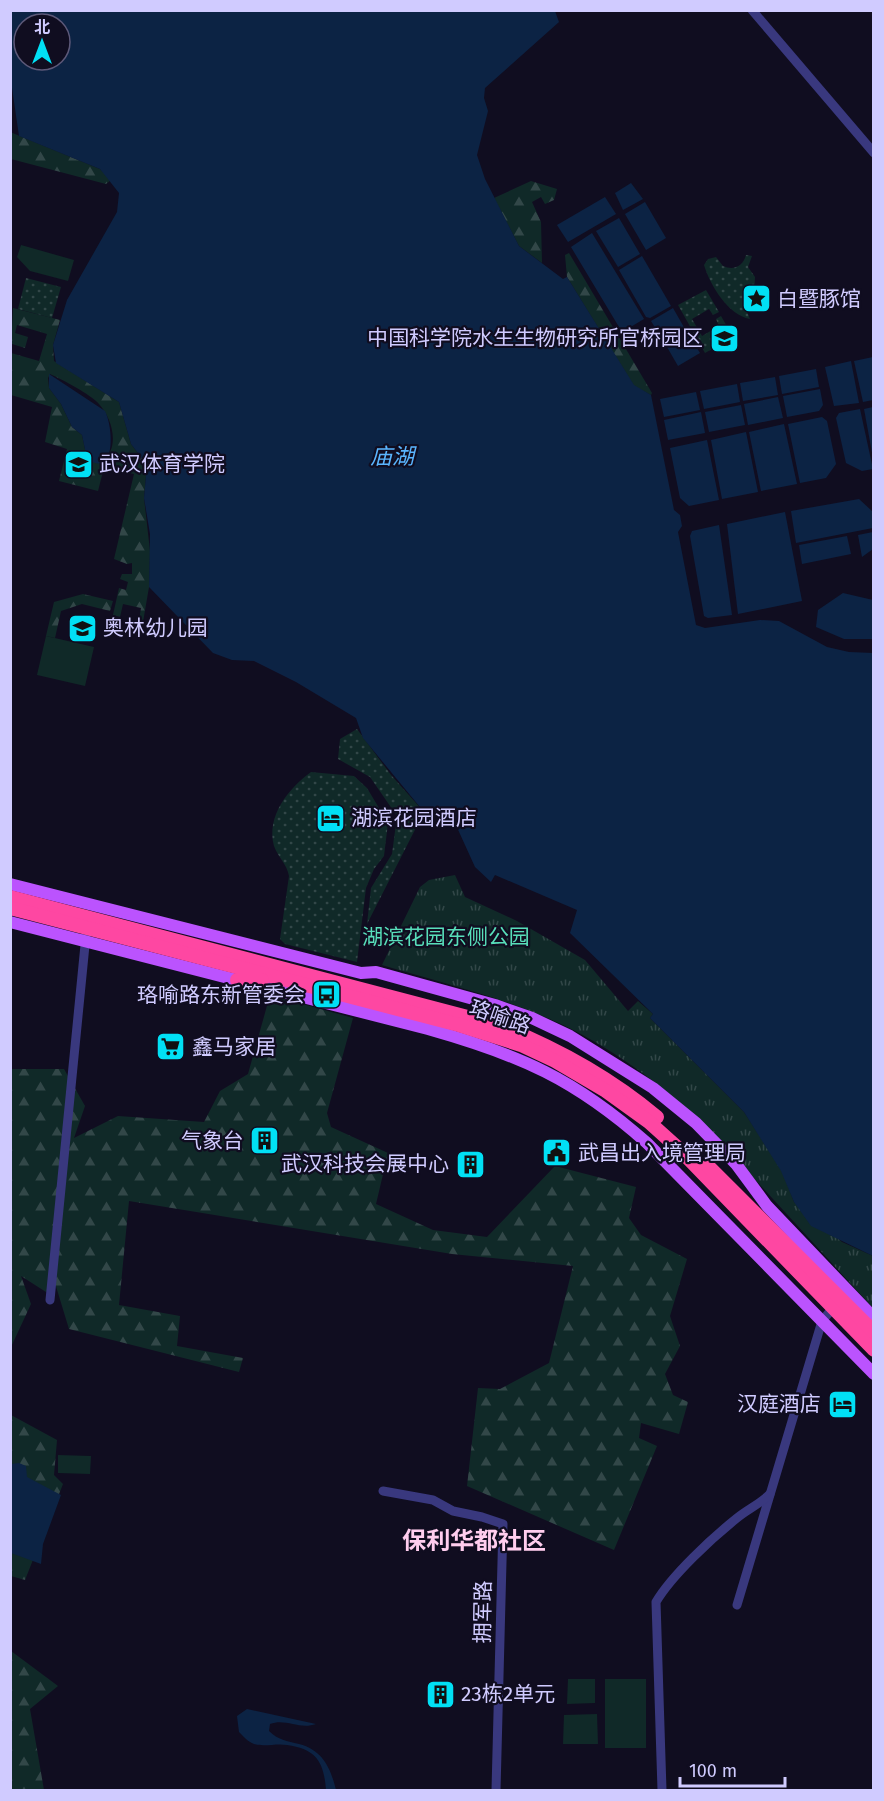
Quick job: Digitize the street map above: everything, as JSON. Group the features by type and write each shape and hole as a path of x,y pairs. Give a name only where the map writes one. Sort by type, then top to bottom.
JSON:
{"highway":[{"name":"珞喻路","path":"10,897 88,923 281,980 493,1035 536,1052 590,1081 638,1113 679,1149 873,1350"},
{"name":"珞喻路","path":"10,908 88,923 471,1017 498,1025 556,1049 615,1083 657,1118 873,1332"},
{"path":"237,980 281,980"}],"main road":[{"path":"10,884 88,923 237,980 491,1047 548,1071 605,1108 647,1143 873,1374"},
{"path":"10,922 88,923 361,973 376,972 495,1005 570,1036 653,1088 696,1123 736,1164 767,1206 873,1318"}],"street":[{"path":"752,10 873,153"},
{"path":"50,1300 88,923"},
{"path":"737,1605 822,1321 832,1309"},
{"name":"拥军路","path":"383,1491 433,1500 453,1511 482,1516 502,1524 495,1791"},
{"path":"662,1791 656,1602 665,1587 737,1517 770,1494"}],"green space":[{"path":"10,132 100,169 111,180 106,184 11,159"},
{"path":"531,181 557,189 554,200 545,204 541,197 532,202 541,222 542,263 519,246 494,198"},
{"path":"21,245 74,260 68,281 30,271 17,257"},
{"path":"569,253 652,393 651,395 634,386 567,277 565,255"},
{"path":"746,255 752,256 748,267 755,277 754,295 745,307 750,319 734,312 721,298 704,265 708,259 716,257 723,266 734,268 743,262"},
{"path":"26,278 61,287 52,318 18,309"},
{"path":"706,290 719,312 713,315 709,309 692,319 702,336 719,326 716,319 721,316 733,337 705,353 678,305"},
{"path":"13,308 60,320 53,345 54,361 119,402 131,444 147,465 144,498 150,551 149,587 143,622 139,621 141,608 123,604 120,617 113,615 119,588 126,590 128,582 120,579 122,574 132,574 132,563 127,564 114,559 134,474 104,467 98,491 59,481 67,449 45,442 52,407 11,395 11,353 39,361 47,334 17,325 15,333 28,337 25,348 12,344 11,346","holes":["50,374 89,396 104,410 111,424 113,440 109,454 104,460 87,459 82,435 72,427 61,404 49,388"]},
{"path":"83,594 113,601 110,611 82,604 61,611 55,638 46,636 54,602"},
{"path":"46,636 94,647 85,686 37,675"},
{"path":"357,729 391,775 424,812 367,924 371,888 392,854 397,816 370,777 338,759 340,739"},
{"path":"311,772 354,776 367,788 388,823 384,856 374,869 366,888 357,962 285,944 280,939 289,876 274,846 273,824 287,795"},
{"name":"湖滨花园东侧公园","path":"455,875 465,897 517,921 585,960 628,1011 638,1001 653,1014 650,1018 744,1112 782,1171 794,1202 842,1242 873,1256 873,1308 706,1126 671,1095 614,1053 532,1011 382,965 420,887 429,880"},
{"path":"270,995 353,1018 327,1113 331,1127 388,1153 376,1204 433,1230 487,1237 555,1166 636,1187 629,1218 641,1235 687,1259 670,1316 680,1346 665,1374 673,1395 688,1402 679,1434 641,1423 639,1438 657,1446 614,1550 467,1486 478,1388 500,1389 549,1363 573,1266 452,1254 129,1201 119,1305 180,1316 177,1346 243,1358 239,1372 69,1329 55,1283 46,1292 21,1276 31,1304 11,1347 11,1069 64,1069 85,1106 74,1138 118,1116 204,1122 220,1091 248,1074"},
{"path":"11,1415 57,1440 54,1475 63,1484 25,1580 11,1576"},
{"path":"58,1455 91,1456 90,1474 58,1473"},
{"path":"11,1651 58,1686 30,1709 44,1790 11,1790"},
{"path":"568,1679 595,1679 595,1703 567,1704"},
{"path":"605,1679 646,1679 646,1748 605,1748"},
{"path":"597,1714 598,1744 563,1744 564,1715"}],"water":[{"name":"庙湖","path":"11,10 555,11 559,22 485,88 484,98 488,111 477,155 485,179 519,246 563,279 567,277 634,385 651,395 674,510 680,515 682,526 678,532 696,625 705,628 760,620 779,621 827,647 849,652 873,653 873,1256 811,1226 794,1202 781,1171 744,1112 650,1018 653,1014 570,933 577,910 495,875 491,882 475,867 455,823 424,812 363,738 356,718 296,682 254,661 232,660 213,653 149,587 150,534 144,498 147,465 131,444 119,402 56,363 53,345 67,300 117,212 119,193 100,169 19,136 11,81"},
{"path":"631,183 643,199 623,210 615,193"},
{"path":"605,197 616,214 568,242 557,225"},
{"path":"645,202 666,238 646,250 625,214"},
{"path":"619,218 640,254 618,267 596,231"},
{"path":"592,233 644,319 622,332 571,247"},
{"path":"642,256 671,306 650,318 646,317 619,270"},
{"path":"673,308 685,329 664,342 651,321"},
{"path":"688,334 700,353 678,366 667,347"},
{"path":"873,357 873,400 863,402 854,361"},
{"path":"851,361 859,403 834,406 825,367"},
{"path":"816,369 819,387 782,394 779,376"},
{"path":"49,374 105,411 111,438 108,457 104,462 97,463 87,459 82,435 72,427 61,404 49,388"},
{"path":"775,377 778,395 743,401 740,383"},
{"path":"737,384 740,402 704,409 700,391"},
{"path":"820,389 823,405 819,411 787,417 783,396"},
{"path":"696,392 700,410 664,417 660,399"},
{"path":"778,397 783,418 748,425 744,404"},
{"path":"741,405 745,425 709,432 705,412"},
{"path":"874,407 873,458 864,409"},
{"path":"860,409 873,469 862,471 846,463 836,418 839,413"},
{"path":"701,412 705,433 668,440 664,420"},
{"path":"822,417 827,421 836,464 826,478 800,483 788,424"},
{"path":"784,424 797,484 761,491 749,432"},
{"path":"746,432 758,492 722,499 711,440"},
{"path":"707,440 719,500 689,506 680,498 670,448"},
{"path":"859,499 873,512 873,528 796,543 791,511"},
{"path":"785,512 802,601 738,614 727,524"},
{"path":"719,525 732,615 708,618 704,616 690,536 692,531"},
{"path":"873,532 873,549 862,557 858,535"},
{"path":"847,536 851,554 802,564 799,545"},
{"path":"843,593 873,600 873,639 844,639 816,627 818,610"},
{"path":"19,1463 26,1466 27,1477 61,1495 43,1544 41,1564 11,1553 11,1464"},
{"path":"247,1709 316,1724 304,1726 282,1722 270,1724 269,1731 279,1738 307,1747 320,1756 325,1761 336,1790 326,1790 321,1765 312,1754 305,1750 283,1745 258,1745 246,1739 239,1732 237,1716"}],"place":[{"name":"白暨豚馆","path":"756,299"},
{"name":"中国科学院水生生物研究所官桥园区","path":"724,338"},
{"name":"武汉体育学院","path":"78,464"},
{"name":"奥林幼儿园","path":"82,628"},
{"name":"湖滨花园酒店","path":"330,818"},
{"name":"珞喻路东新管委会","path":"326,995"},
{"name":"鑫马家居","path":"171,1047"},
{"name":"气象台","path":"265,1141"},
{"name":"武昌出入境管理局","path":"557,1153"},
{"name":"武汉科技会展中心","path":"470,1164"},
{"name":"汉庭酒店","path":"842,1404"},
{"name":"23栋2单元","path":"440,1694"}],"district":[{"name":"保利华都社区","path":"474,1541"}]}
